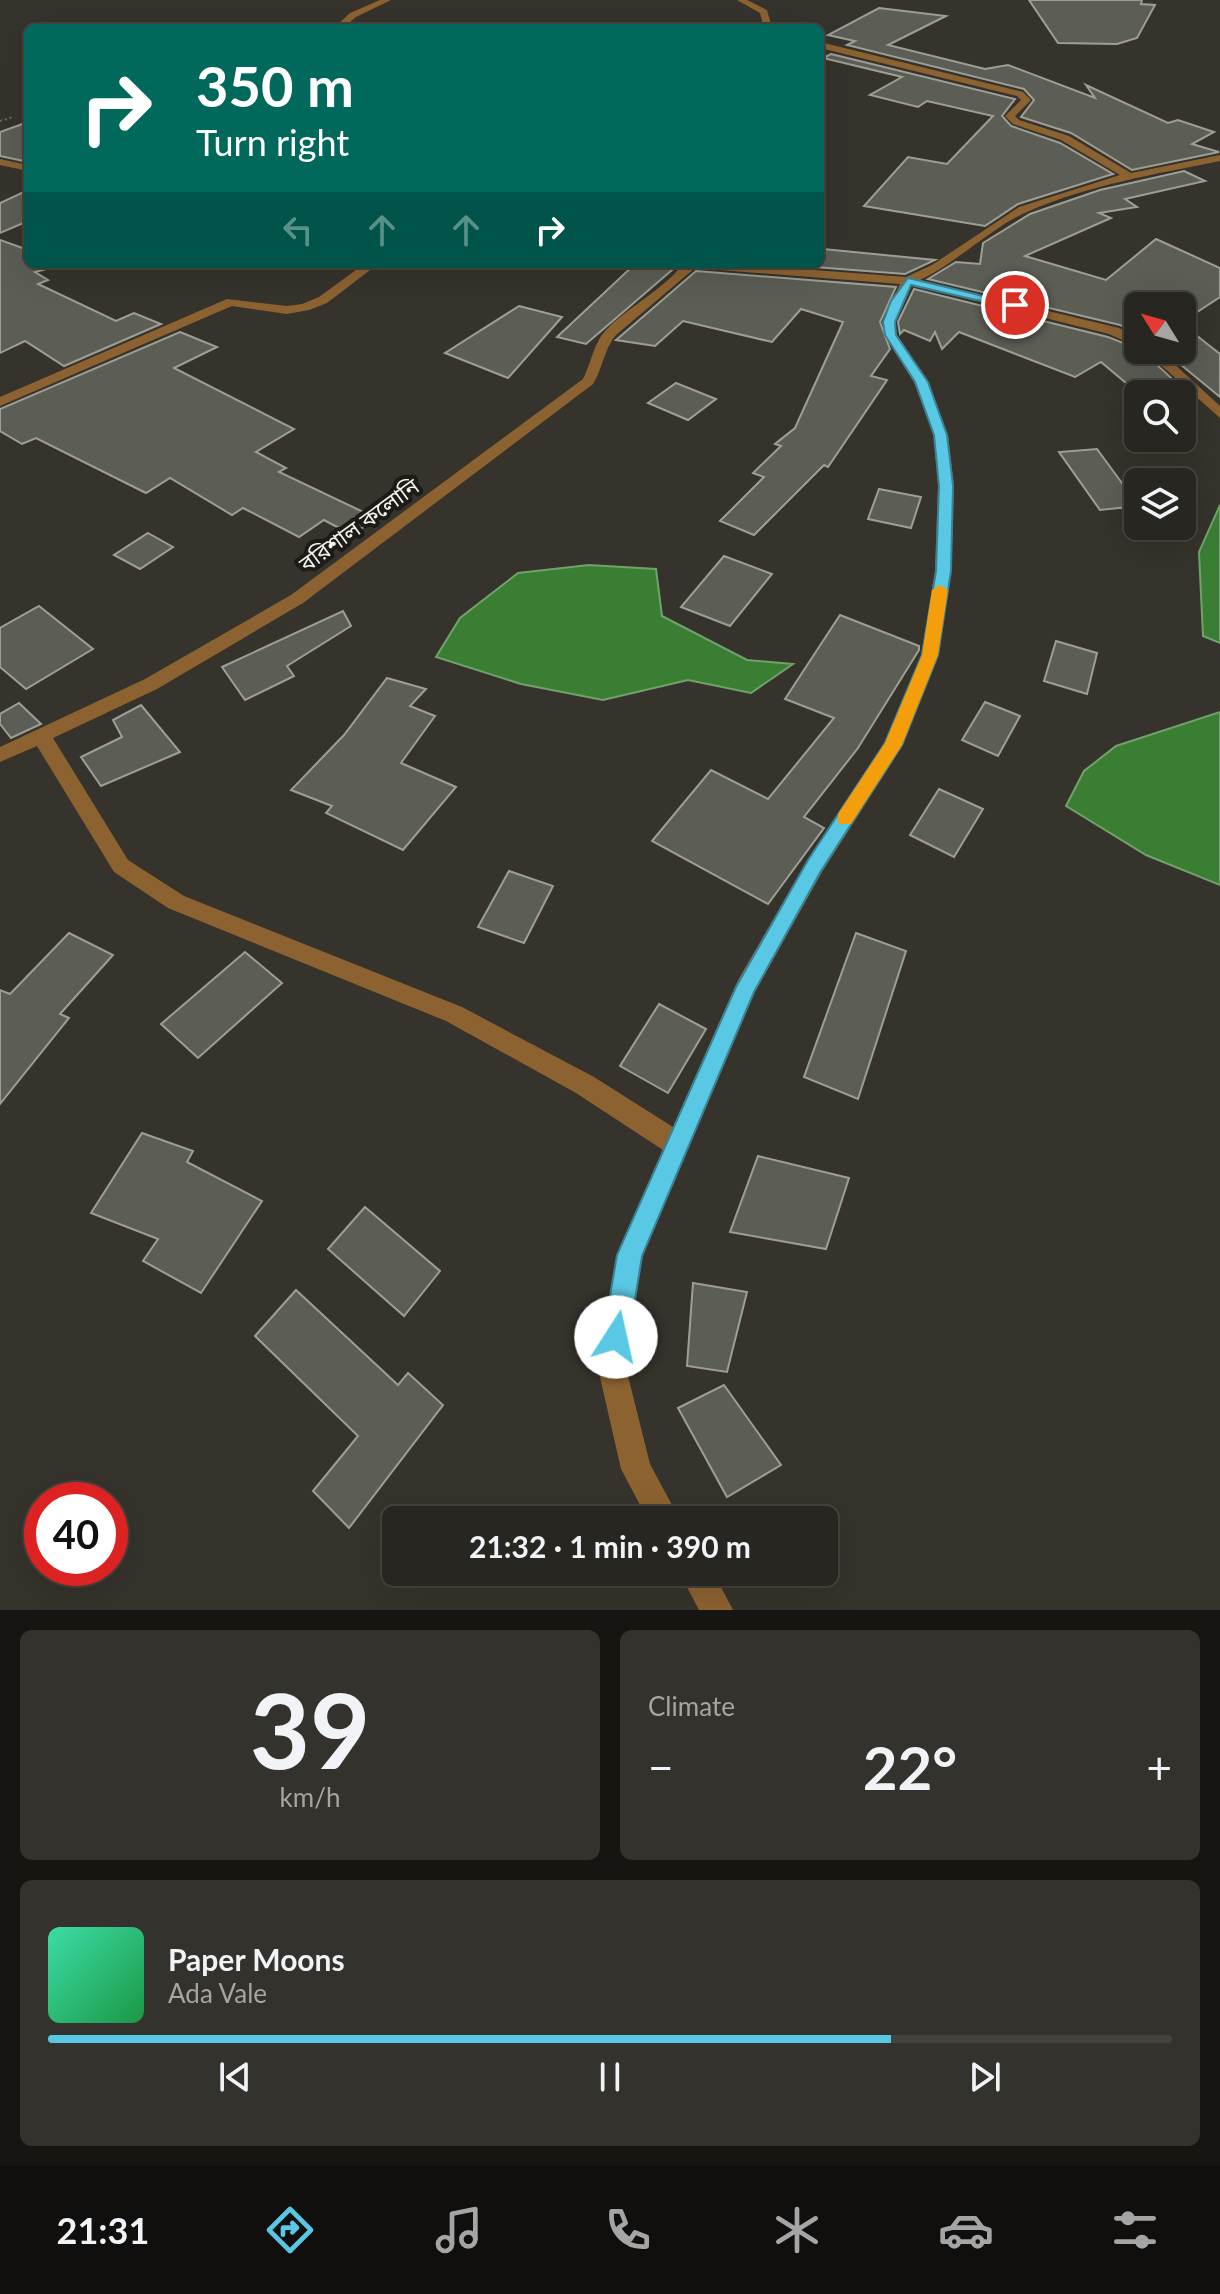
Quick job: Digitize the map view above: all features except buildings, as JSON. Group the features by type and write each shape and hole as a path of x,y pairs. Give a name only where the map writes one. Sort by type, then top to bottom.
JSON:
{"street":[{"path":"343,24 353,15 387,0"},
{"path":"741,0 764,12 767,24"},
{"path":"824,46 1020,94 1026,100 1010,116 1016,122 1065,138 1129,176"},
{"path":"657,1506 636,1469 611,1364 630,1255 746,987 815,866 893,745 930,655 943,571 946,486 941,435 921,382 891,335 889,322 908,281 970,248 1023,209 1129,176 1220,158"},
{"path":"0,162 24,167"},
{"path":"0,402 231,302 287,310 305,307 323,300 367,268"},
{"name":"বরিশাল কলোনি","path":"0,755 151,684 297,599 512,441 588,381 598,363 601,345 611,332 685,268"},
{"path":"741,268 908,281 1038,311 1124,336"},
{"path":"1166,364 1220,414"},
{"path":"42,737 121,866 176,902 454,1014 585,1085 678,1145"},
{"path":"703,1586 717,1610"}],"path":[{"path":"0,121 13,117"}],"shaded area":[{"path":"1220,505 1220,643 1203,636 1199,552"},
{"path":"589,565 656,569 662,616 747,660 793,664 751,693 688,680 603,700 521,684 436,657 460,618 518,573"},
{"path":"1220,712 1220,885 1146,855 1066,806 1084,771 1116,746"}],"slow traffic":[{"path":"845,819 893,745 930,655 940,590"}],"route":[{"path":"616,1337 630,1255 746,987 815,866 893,745 930,655 943,571 946,486 941,435 921,382 891,335 889,322 897,301 908,281 1015,305"}]}
